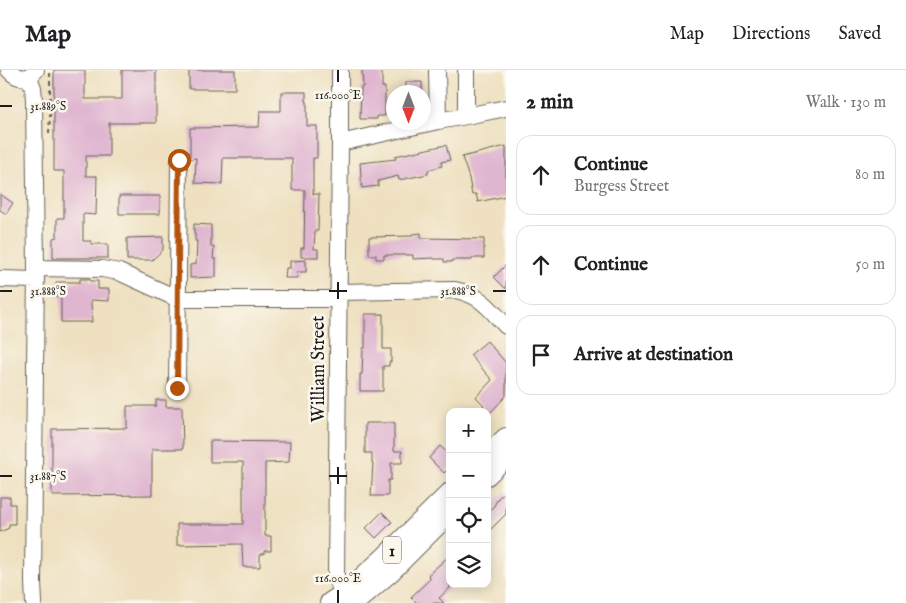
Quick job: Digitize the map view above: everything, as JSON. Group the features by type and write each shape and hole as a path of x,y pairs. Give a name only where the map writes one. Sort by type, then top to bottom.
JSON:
{"main road":[{"path":"490,453 506,438"},
{"path":"491,471 506,456"},
{"name":"1","path":"346,601 381,561 446,497"},
{"name":"1","path":"346,601 390,572 446,516"}],"street":[{"name":"William Street","path":"340,70 336,576 346,601"},
{"path":"436,70 438,121"},
{"path":"466,70 466,116"},
{"path":"18,74 33,88 34,99 36,274 34,603"},
{"path":"340,143 506,108"},
{"path":"177,388 179,160"},
{"path":"0,279 102,269 119,272 178,299 455,290 477,297 506,326"}],"building":[{"path":"54,70 85,70 85,99 122,99 122,70 156,70 156,123 109,123 109,156 86,156 86,176 97,176 96,215 83,214 83,241 91,241 91,244 108,244 108,258 53,258 53,238 57,237 57,218 64,218 64,171 54,171"},
{"path":"189,70 235,70 235,89 189,89"},
{"path":"362,70 382,70 382,87 385,87 385,116 377,116 377,119 360,119 361,87 363,87"},
{"path":"406,82 422,82 422,85 406,85"},
{"path":"281,92 306,92 307,126 317,126 317,158 313,158 313,194 319,194 318,231 315,231 314,249 318,249 318,257 301,257 301,248 304,248 305,190 292,190 292,158 223,158 222,184 195,183 196,158 190,159 190,128 259,127 260,111 281,111"},
{"path":"446,145 450,160 441,162 442,166 428,170 428,174 399,180 398,176 378,181 378,186 362,188 360,163 396,159 395,156"},
{"path":"506,146 506,196 478,202 476,194 472,195 462,157"},
{"path":"0,194 13,203 6,214 0,210"},
{"path":"119,196 160,196 160,214 119,214"},
{"path":"194,224 211,225 211,247 214,247 213,259 216,259 216,277 190,278 190,265 196,264 197,241 195,241"},
{"path":"421,233 421,238 484,239 484,258 444,262 444,259 434,258 413,259 413,255 384,255 384,259 376,259 376,255 369,255 369,237 412,236 412,234"},
{"path":"163,237 163,250 152,260 127,260 127,238"},
{"path":"306,260 306,272 297,272 298,278 285,278 286,268 290,268 290,261"},
{"path":"506,265 506,289 494,277"},
{"path":"80,279 98,281 98,289 109,289 109,301 91,300 92,322 61,322 61,296 56,296 56,282 80,282"},
{"path":"365,314 383,314 383,349 391,349 391,362 389,362 389,366 383,366 383,391 360,391 363,348 365,348"},
{"path":"487,341 506,363 506,396 491,412 491,408 481,408 484,405 476,397 492,380 470,355"},
{"path":"156,400 166,400 166,407 182,407 183,449 152,449 152,495 52,496 52,429 127,428 127,406 156,406"},
{"path":"365,423 394,423 394,451 402,451 402,463 391,463 391,480 388,480 388,496 371,496 373,463 372,453 365,453"},
{"path":"210,441 290,442 289,462 265,463 265,536 271,536 271,551 264,551 264,554 260,554 260,567 243,567 242,544 177,545 177,524 243,524 243,462 210,462"},
{"path":"440,446 446,451 446,471 444,473 429,458"},
{"path":"506,491 506,514 491,529 491,509 498,498"},
{"path":"0,497 10,497 10,504 15,504 15,524 9,524 9,528 0,532"},
{"path":"382,512 392,522 376,538 366,528"},
{"path":"446,559 446,588 450,588 439,598 444,603 417,603 411,597 431,578 428,575"}],"route":[{"path":"177,388 179,160"}]}
